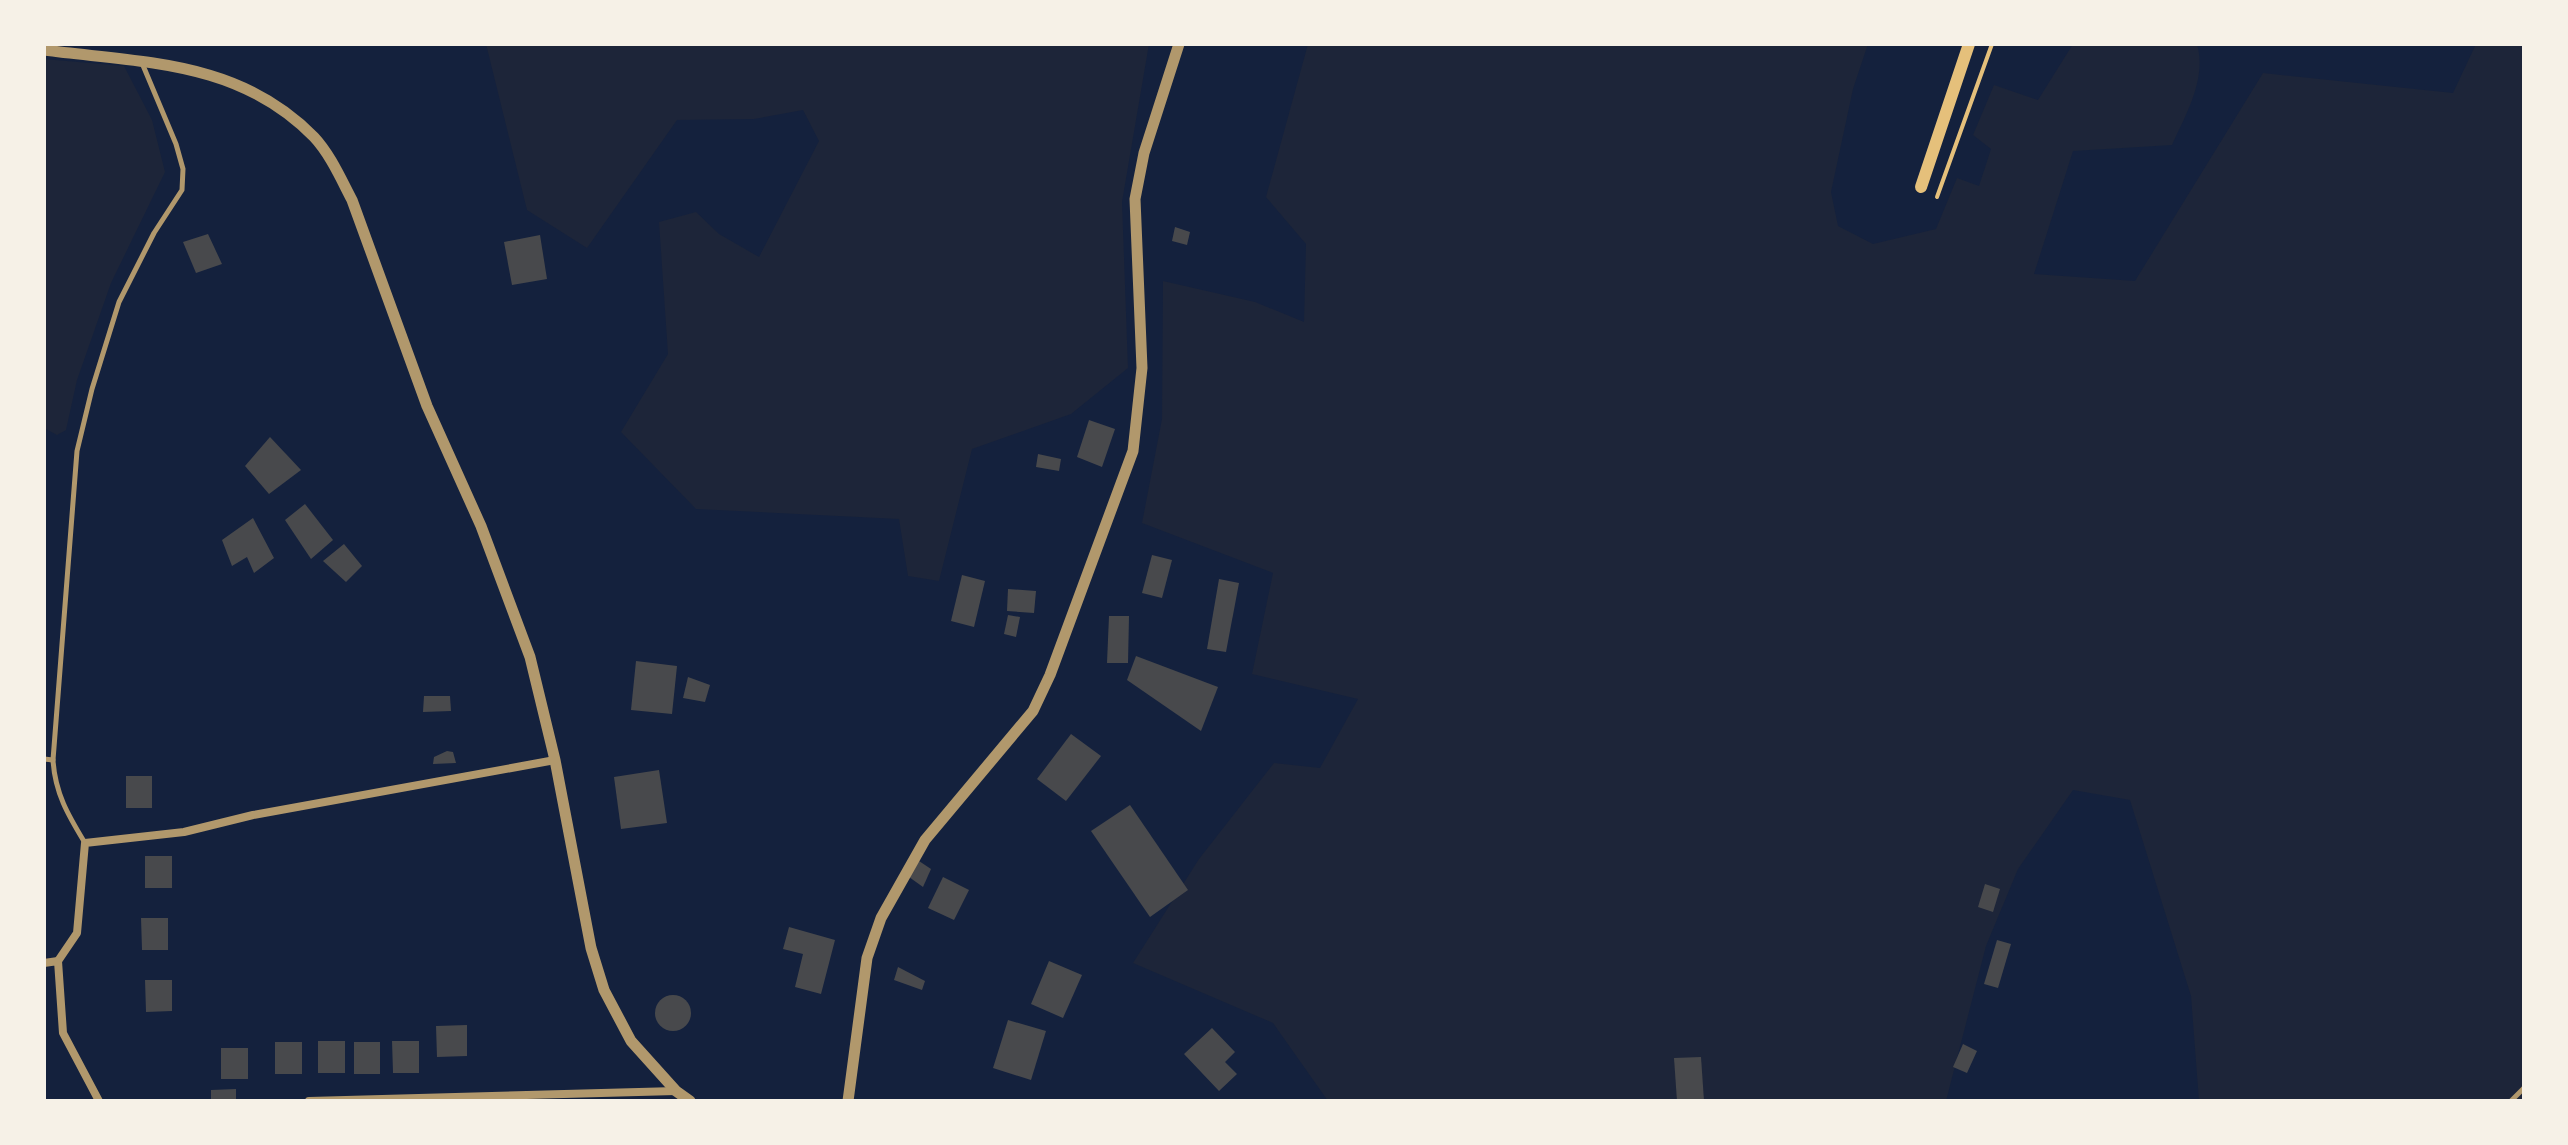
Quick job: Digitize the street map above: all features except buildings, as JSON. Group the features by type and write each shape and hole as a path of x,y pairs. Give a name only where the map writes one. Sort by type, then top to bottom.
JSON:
{"main road":[{"path":"1921,187 1969,44"}],"street":[{"path":"848,1101 867,958 881,918 897,883 925,840 1033,711 1050,675 1133,451 1142,368 1135,199 1144,153 1179,44"},
{"path":"44,50 200,70 242,84 282,110 315,138 336,170 352,200 427,406 513,605 530,657 555,760 591,948 604,990 631,1041 676,1091 690,1101"},
{"path":"99,1101 63,1033 58,961 77,933 85,843 184,832 253,815 555,760"},
{"path":"44,963 58,961"},
{"path":"309,1101 488,1099 676,1091"}],"lane":[{"path":"85,843 64,809 55,783 53,760 77,451 119,302 154,233 182,190 183,169 176,144 141,61"},
{"path":"44,759 53,760"},
{"path":"2511,1101 2524,1088"}],"path":[{"path":"1937,197 1992,44"}],"shaded area":[{"path":"486,44 1149,44 1122,202 1128,368 1071,414 972,449 939,581 908,576 899,519 696,509 621,432 668,354 659,222 696,212 719,234 759,257 819,141 803,110 754,119 677,120 587,248 527,210"},
{"path":"1308,44 1868,44 1853,89 1831,192 1838,226 1873,244 1936,229 1957,178 1979,186 1991,149 1973,135 1994,85 2038,100 2073,44 2197,44 2197,83 2172,145 2073,151 2034,274 2135,281 2263,73 2453,93 2476,44 2524,44 2524,1101 2199,1101 2191,996 2130,800 2073,790 2018,869 1986,946 1946,1101 1328,1101 1273,1023 1133,963 1199,859 1274,763 1320,768 1358,699 1252,674 1273,573 1142,523 1162,419 1163,281 1255,302 1304,322 1306,244 1266,197"},
{"path":"44,59 124,66 152,120 165,172 111,283 77,380 66,430 57,435 44,428"}]}
